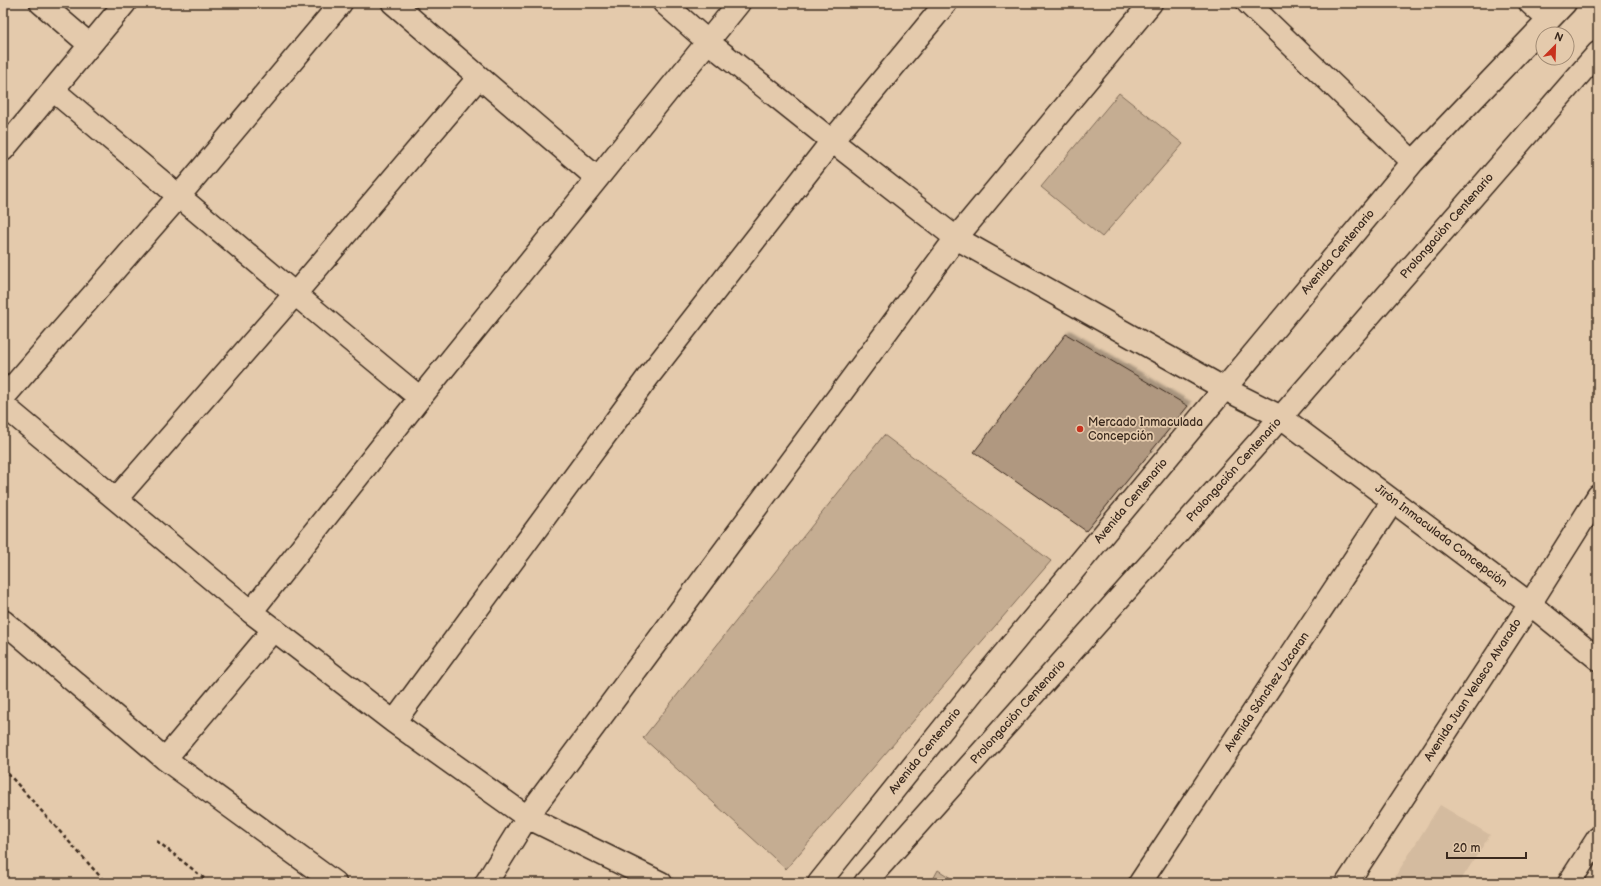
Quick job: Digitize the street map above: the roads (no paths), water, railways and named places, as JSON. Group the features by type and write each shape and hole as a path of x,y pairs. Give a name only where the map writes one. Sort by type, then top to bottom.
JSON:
{"street":[{"path":"41,3 90,45"},
{"path":"3,150 125,3"},
{"path":"3,398 179,196 341,3"},
{"path":"393,3 597,178"},
{"name":"Jirón Inmaculada Concepción","path":"664,3 707,41 956,238 1224,389 1281,417 1530,604 1598,659"},
{"path":"251,612 420,398 739,3"},
{"path":"394,722 648,377 832,141 946,3"},
{"path":"486,883 527,817 956,238 1151,3"},
{"path":"1248,3 1413,162"},
{"path":"1530,3 1549,20"},
{"name":"Avenida Centenario","path":"819,883 979,684 1413,162 1565,3"},
{"name":"Prolongación Centenario","path":"865,883 1281,417 1598,53"},
{"path":"116,499 295,294 479,77"},
{"path":"53,90 420,398"},
{"path":"3,405 251,612 394,722 527,817 661,883"},
{"name":"Avenida Juan Velasco Alvarado","path":"1346,883 1530,604 1598,496"},
{"name":"Avenida Sánchez Uzcaran","path":"1140,883 1393,501"},
{"path":"3,621 165,759 335,883"},
{"path":"165,759 274,629"},
{"path":"1569,883 1598,838"}],"place":[{"name":"Mercado Inmaculada Concepción","path":"1080,429"}]}
